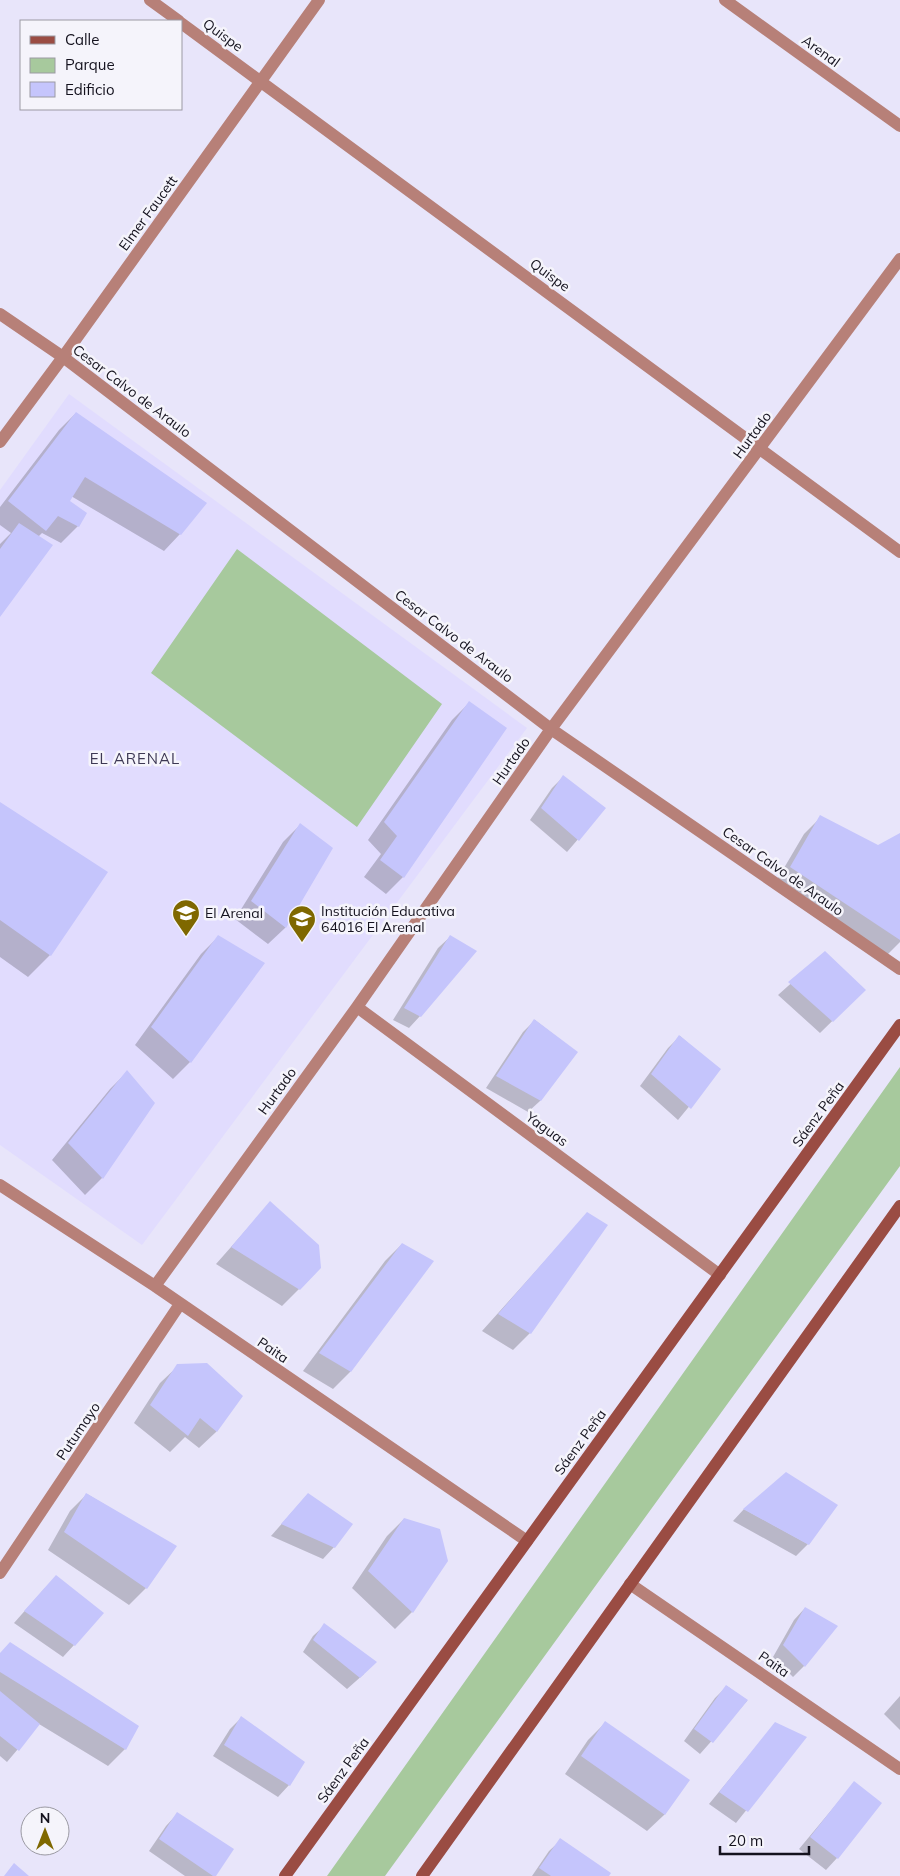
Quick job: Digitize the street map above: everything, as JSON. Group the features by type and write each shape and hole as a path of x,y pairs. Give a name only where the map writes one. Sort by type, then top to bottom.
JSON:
{"main road":[{"name":"Sáenz Peña","path":"285,1876 900,1025"},
{"path":"422,1876 900,1206"}],"street":[{"name":"Quispe","path":"150,0 177,20"},
{"name":"Elmer Faucett","path":"0,442 63,358 320,0"},
{"name":"Arenal","path":"725,0 900,126"},
{"name":"Quispe","path":"182,23 900,552"},
{"name":"Hurtado","path":"155,1286 357,1007 551,729 761,449 900,259"},
{"name":"Cesar Calvo de Araulo","path":"0,314 63,358 551,729 900,969"},
{"name":"Yaguas","path":"357,1007 720,1274"},
{"name":"Paita","path":"0,1185 155,1286 527,1541"},
{"name":"Putumayo","path":"0,1573 180,1304"},
{"name":"Paita","path":"630,1584 900,1769"}],"shaded area":[{"name":"El Arenal","path":"69,394 527,728 142,1245 0,1145 0,490"}],"green space":[{"path":"237,549 442,704 357,827 151,673"},
{"path":"900,1067 900,1166 385,1876 327,1876"}],"building":[{"path":"76,412 207,503 181,535 85,477 70,501 87,513 79,527 58,516 46,531 8,501"},
{"path":"19,523 53,545 0,617 0,549"},
{"path":"469,701 507,728 404,878 380,860 397,836 384,822"},
{"path":"563,775 606,808 579,841 541,808"},
{"path":"0,802 108,872 51,956 0,920"},
{"path":"820,815 878,845 900,833 900,940 790,867"},
{"path":"300,823 333,848 286,928 251,901"},
{"path":"218,935 265,963 191,1063 151,1027"},
{"path":"450,935 477,951 421,1017 404,1008"},
{"path":"825,951 866,990 833,1022 788,982"},
{"path":"534,1019 578,1052 541,1101 496,1076"},
{"path":"679,1035 721,1069 691,1109 651,1074"},
{"path":"127,1070 155,1103 103,1179 68,1143"},
{"path":"270,1201 319,1245 321,1268 300,1290 231,1247"},
{"path":"587,1212 608,1225 531,1334 498,1314"},
{"path":"402,1243 434,1261 351,1372 319,1353"},
{"path":"207,1363 243,1396 217,1432 200,1418 188,1436 150,1405 177,1364"},
{"path":"786,1472 838,1505 809,1545 743,1509"},
{"path":"86,1493 177,1546 147,1589 64,1532"},
{"path":"308,1493 353,1524 335,1548 281,1524"},
{"path":"404,1518 440,1529 448,1561 413,1613 368,1571"},
{"path":"56,1575 104,1613 75,1646 24,1611"},
{"path":"805,1607 838,1626 805,1667 783,1645"},
{"path":"324,1623 377,1662 360,1678 313,1640"},
{"path":"10,1642 139,1726 126,1750 0,1672 0,1653"},
{"path":"726,1685 748,1700 713,1743 694,1729"},
{"path":"0,1691 40,1724 19,1751 0,1736"},
{"path":"241,1716 305,1762 290,1786 224,1745"},
{"path":"605,1721 690,1780 665,1815 581,1756"},
{"path":"775,1722 807,1737 748,1812 719,1792"},
{"path":"854,1781 882,1803 838,1859 810,1837"},
{"path":"177,1812 234,1849 216,1876 213,1876 159,1839"},
{"path":"560,1838 611,1873 609,1876 551,1876 539,1868"},
{"path":"14,1863 29,1876 4,1876"}],"place":[{"name":"El Arenal","path":"186,937"},
{"name":"Institución Educativa 64016 El Arenal","path":"302,943"}],"district":[{"name":"EL ARENAL","path":"135,758"}]}
